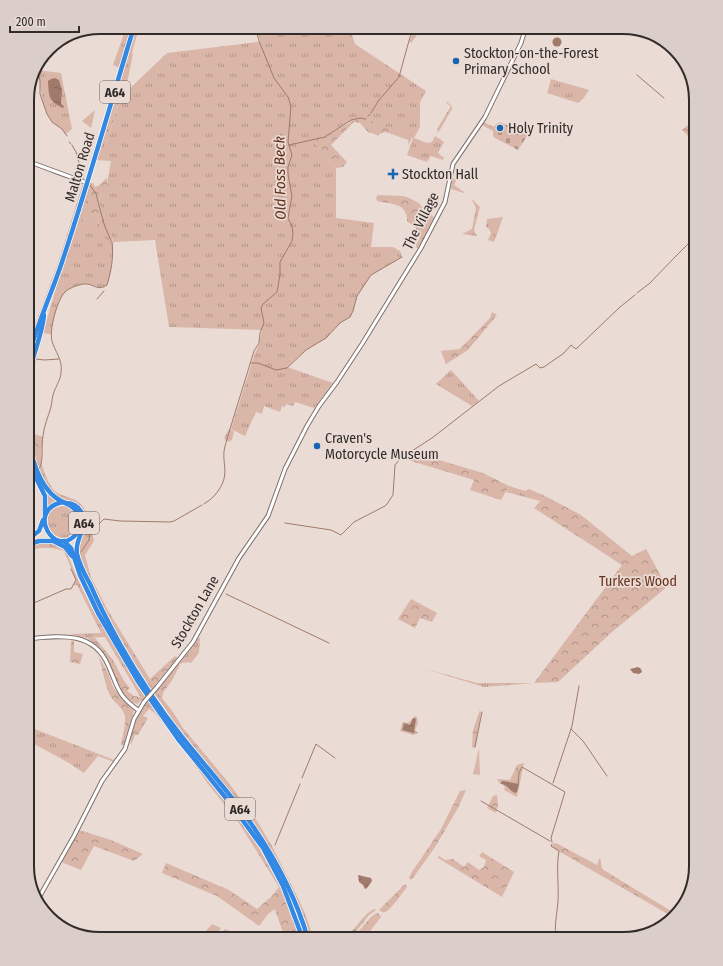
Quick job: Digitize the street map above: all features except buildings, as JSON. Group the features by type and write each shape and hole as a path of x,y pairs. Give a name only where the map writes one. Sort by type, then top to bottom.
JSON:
{"highway":[{"name":"Malton Road","path":"34,338 62,262 132,34"},
{"name":"Malton Road","path":"34,354 44,322 44,313"},
{"name":"A64","path":"34,463 52,496 76,506 83,514 84,526 78,540 77,553 88,580 114,633 155,701 181,736 246,816 266,845 296,904 306,932"},
{"path":"34,474 45,496 45,525 50,536 62,541"},
{"path":"34,534 40,529 45,514 53,506 64,502 78,513 81,525 77,534 70,539 34,543"},
{"path":"34,536 41,532 45,525"},
{"path":"52,541 65,547 75,561"},
{"name":"A64","path":"62,541 71,548 75,561 101,618 139,683 178,739 235,808 262,848 283,886 300,932"}],"street":[{"name":"The Village","path":"370,332 416,257 437,217 446,198 453,164 485,117 524,34"},
{"path":"34,164 87,183"},
{"name":"Stockton Lane","path":"41,896 102,781 125,749 138,710 193,642 240,556 268,516 290,458 306,426 370,332"},
{"path":"34,639 67,637 77,638 89,643 97,649 105,659 115,685 121,695 138,710"}],"green space":[{"path":"124,34 130,34 120,68 113,65"},
{"path":"134,34 137,34 125,93 167,53 258,42 260,41 258,34 352,34 355,44 426,91 420,102 420,127 414,138 427,143 432,142 435,136 444,142 438,153 444,158 443,160 431,156 427,162 407,155 413,138 365,118 346,123 326,137 315,140 315,143 336,168 336,218 374,223 371,247 393,247 400,251 402,257 371,275 357,296 350,317 340,323 326,338 306,350 287,367 333,383 314,408 295,402 293,406 286,404 285,407 282,406 280,412 264,406 262,414 256,412 245,436 231,429 255,353 259,345 262,330 169,327 155,240 113,242 111,234 105,227 99,201 101,194 108,185 111,161 96,160 103,138 107,142 120,99 115,99"},
{"path":"412,34 418,34 411,43 409,42"},
{"path":"41,70 61,73 72,129 66,134 52,121 44,107 39,76"},
{"path":"551,79 589,90 583,99 578,103 547,93"},
{"path":"120,98 107,142 103,138 115,99"},
{"path":"447,102 452,106 452,109 438,133 437,129 451,106 446,103"},
{"path":"95,110 91,128 82,121"},
{"path":"365,118 412,137 409,145 408,140 386,132 379,134 379,136 369,133 360,123 354,122 331,145 347,162 343,167 336,168 315,143 315,140 352,122"},
{"path":"484,122 493,127 499,122 529,133 518,150 495,138 493,136 493,131 482,125"},
{"path":"689,124 689,137 682,130"},
{"path":"107,178 108,185 106,192 101,194 99,201 106,227 112,234 113,248 111,251 106,253 102,247 105,238 99,225 97,212 84,219 81,226 75,229 90,183 93,183 95,187"},
{"path":"452,178 457,179 454,185 464,193 451,189"},
{"path":"83,183 85,184 59,266 34,336 34,327 58,263"},
{"path":"378,195 407,197 419,203 423,209 431,214 434,218 419,247 417,248 416,245 420,238 410,236 416,234 416,228 407,221 405,211 397,205 377,201 376,198"},
{"path":"471,198 480,207 474,230 477,236 462,234 472,229 476,208"},
{"path":"97,211 99,225 105,238 105,242 111,251 113,248 111,270 107,285 104,287 99,287 84,284 67,290 60,301 51,329 51,334 43,333 75,229 81,226 87,217 92,216"},
{"path":"503,217 494,242 488,240 491,233 486,227 487,219"},
{"path":"492,312 497,315 468,350 446,364 441,351 460,349 490,318"},
{"path":"39,342 34,372 34,363"},
{"path":"451,370 479,401 472,406 436,384"},
{"path":"229,429 234,431 232,440 228,442 224,438"},
{"path":"34,434 43,437 41,452 42,465 39,469 35,460"},
{"path":"412,452 483,473 509,486 501,500 470,490 474,480 401,458"},
{"path":"42,465 51,487 59,494 72,498 81,504 86,511 94,541 85,555 91,577 107,609 150,679 152,686 155,685 151,691 113,626 81,562 79,549 86,524 85,513 76,503 61,498 52,492 40,472 39,469"},
{"path":"509,486 525,491 529,489 545,496 540,501 506,492"},
{"path":"44,489 54,500 58,502 48,509 48,501"},
{"name":"Turkers Wood","path":"545,496 581,515 632,556 646,549 667,587 612,632 558,682 534,683 622,565 534,508"},
{"path":"63,506 74,511 79,522 74,533 63,538 52,533 47,522 52,511"},
{"path":"55,527 62,527 67,533 65,535 54,533 53,529"},
{"path":"42,543 58,545 66,551 91,606 146,697 145,698 141,698 105,637 87,638 70,634 101,633 77,585 74,585 76,580 64,551 46,548 34,550 34,546"},
{"path":"411,599 437,613 432,622 420,618 415,628 398,619"},
{"path":"87,638 95,638 113,660 124,681 130,688 127,691 134,696 145,698 137,704 128,700 122,693 105,655"},
{"path":"198,638 200,638 199,653 191,663 188,662 178,664 189,651"},
{"path":"74,640 74,652 83,654 80,664 70,662 71,641"},
{"path":"98,655 108,673 113,687 134,710 124,745 121,745 125,724 125,714 111,697"},
{"path":"175,656 178,658 152,687 150,679"},
{"path":"178,664 180,665 163,693 162,698 157,689"},
{"path":"422,668 477,683 534,683 484,687"},
{"path":"157,689 183,728 228,782 257,821 272,846 294,890 312,932 308,932 299,906 284,873 252,820 172,719 154,693"},
{"path":"148,699 235,811 257,844 283,891 299,932 296,932 286,902 279,887 237,820 155,713 144,704"},
{"path":"144,704 147,705 149,709 143,716 148,718 138,735 135,735 131,745 130,740 132,729"},
{"path":"480,710 481,713 475,748 472,747 473,730"},
{"path":"415,716 417,717 418,723 415,730 418,733 414,735 400,731 403,722 408,723"},
{"path":"34,729 114,760 114,762 98,756 84,773 34,744"},
{"path":"479,748 480,775 473,774"},
{"path":"524,763 517,797 504,790 505,788 503,784 500,784 497,779 510,780 517,765"},
{"path":"466,790 458,808 457,804 454,803 460,791"},
{"path":"497,795 498,805 496,813 487,808 493,796"},
{"path":"454,803 457,804 458,808 435,847 410,880 409,877 441,829"},
{"path":"79,830 111,840 143,854 134,861 94,846 81,870 61,862"},
{"path":"554,843 558,844 597,865 600,857 602,869 672,911 669,914 552,846"},
{"path":"482,852 514,872 502,897 438,858 439,856 445,860 453,859 464,867 468,862 479,870 484,867 486,860 479,856"},
{"path":"166,863 229,890 257,909 272,896 279,887 286,902 296,932 283,932 275,909 268,914 259,926 217,896 162,873"},
{"path":"404,885 407,887 388,911 382,912 379,910"},
{"path":"376,910 369,915 356,932 351,932 363,918 371,911"},
{"path":"378,913 381,917 369,932 358,932 371,917"},
{"path":"212,924 221,928 219,931 220,932 205,932"},
{"path":"225,929 233,932 222,932"}],"water":[{"path":"557,37 562,42 557,47 552,42"},
{"path":"55,78 59,80 62,90 61,104 64,106 63,108 54,103 50,98 48,81"},
{"path":"638,667 642,672 639,674 633,673 630,669"},
{"path":"413,718 416,719 414,732 402,730 404,724 410,725"},
{"path":"503,781 519,784 517,792 515,793 505,785 501,784"},
{"path":"358,875 371,878 372,881 367,888 365,889 359,882"}],"waterway":[{"name":"Old Foss Beck","path":"226,442 254,351 259,343 260,333 264,323 261,308 263,304 277,292 280,275 280,262 292,241 293,233 292,226 288,218 292,196 288,174 288,167 292,155 288,142 291,106 288,97 274,78 257,34"},
{"path":"371,113 379,100 399,77 412,34"},
{"path":"39,75 40,94 47,114 52,122 62,129 67,136"},
{"path":"637,75 664,98"},
{"path":"289,145 325,137 351,120 360,118 366,119"},
{"path":"72,145 76,152 83,178"},
{"path":"51,172 67,178"},
{"path":"70,180 79,183"},
{"path":"90,185 96,194 104,224 111,241"},
{"path":"39,469 41,466 44,429 51,407 53,394 61,375 61,364 51,336 59,301 65,292 72,287 84,284 101,288 107,285 112,264 112,242"},
{"path":"637,293 650,283 689,243"},
{"path":"251,363 258,363 276,370 287,368 306,350 326,338 340,323 350,317 357,296 371,275 402,257"},
{"path":"97,299 104,291"},
{"path":"285,523 331,530 341,535 354,522 387,504 393,495 395,465 401,458 432,438 499,386 536,364 540,368 544,367 564,353 571,345 576,349 620,307 635,295"},
{"path":"36,359 59,359"},
{"name":"Old Foss Beck","path":"204,504 215,495 222,484 225,472 224,449 226,443"},
{"name":"Old Foss Beck","path":"81,552 89,540 90,530 104,519 120,521 170,522 202,505"},
{"name":"Old Foss Beck","path":"34,603 66,589 71,589 76,580 71,569"},
{"path":"226,594 329,643"},
{"path":"553,783 572,726 579,686"},
{"path":"475,747 482,712"},
{"path":"571,729 583,741 607,776"},
{"path":"302,778 316,744 335,758"},
{"path":"518,784 519,773 522,767 565,792 551,838 552,842"},
{"path":"275,845 300,784"},
{"path":"481,801 550,841"},
{"path":"552,844 551,846 559,851 558,901 555,932"}],"place":[{"name":"Stockton-on-the-Forest Primary School","path":"456,61"},
{"name":"Holy Trinity","path":"500,128"},
{"name":"Stockton Hall","path":"393,174"},
{"name":"Craven's Motorcycle Museum","path":"317,446"}]}
